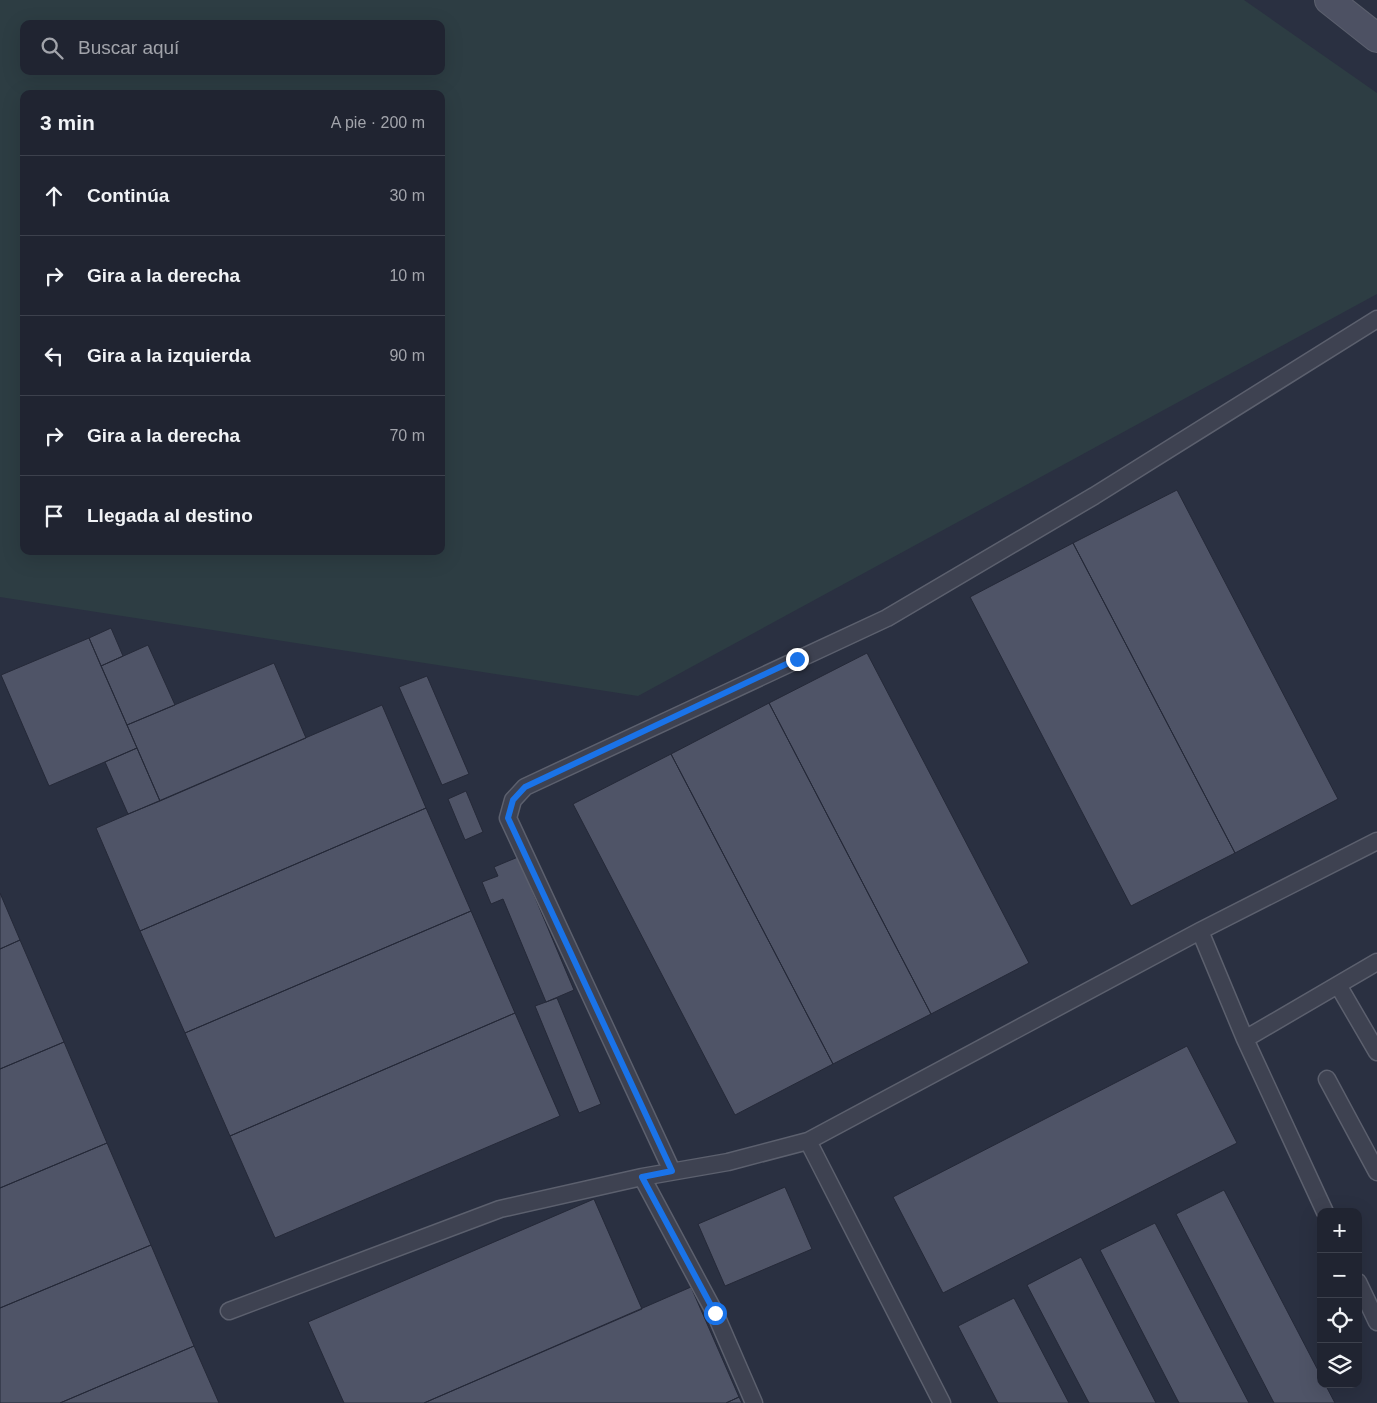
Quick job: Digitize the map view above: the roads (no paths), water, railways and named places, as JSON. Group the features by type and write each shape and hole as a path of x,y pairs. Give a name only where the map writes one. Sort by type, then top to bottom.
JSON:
{"street":[{"path":"1329,0 1377,38"}],"lane":[{"path":"672,1171 508,818 513,800 525,787 887,618 1094,496 1377,319"},
{"path":"229,1310 500,1209 642,1177 728,1162 808,1141 1200,931 1377,841"},
{"path":"1200,931 1245,1039 1324,1208"},
{"path":"1245,1039 1377,962"},
{"path":"1338,985 1377,1052"},
{"path":"1328,1079 1377,1172"},
{"path":"808,1141 942,1403"},
{"path":"642,1177 715,1313 754,1403"},
{"path":"1362,1290 1377,1322"}]}
